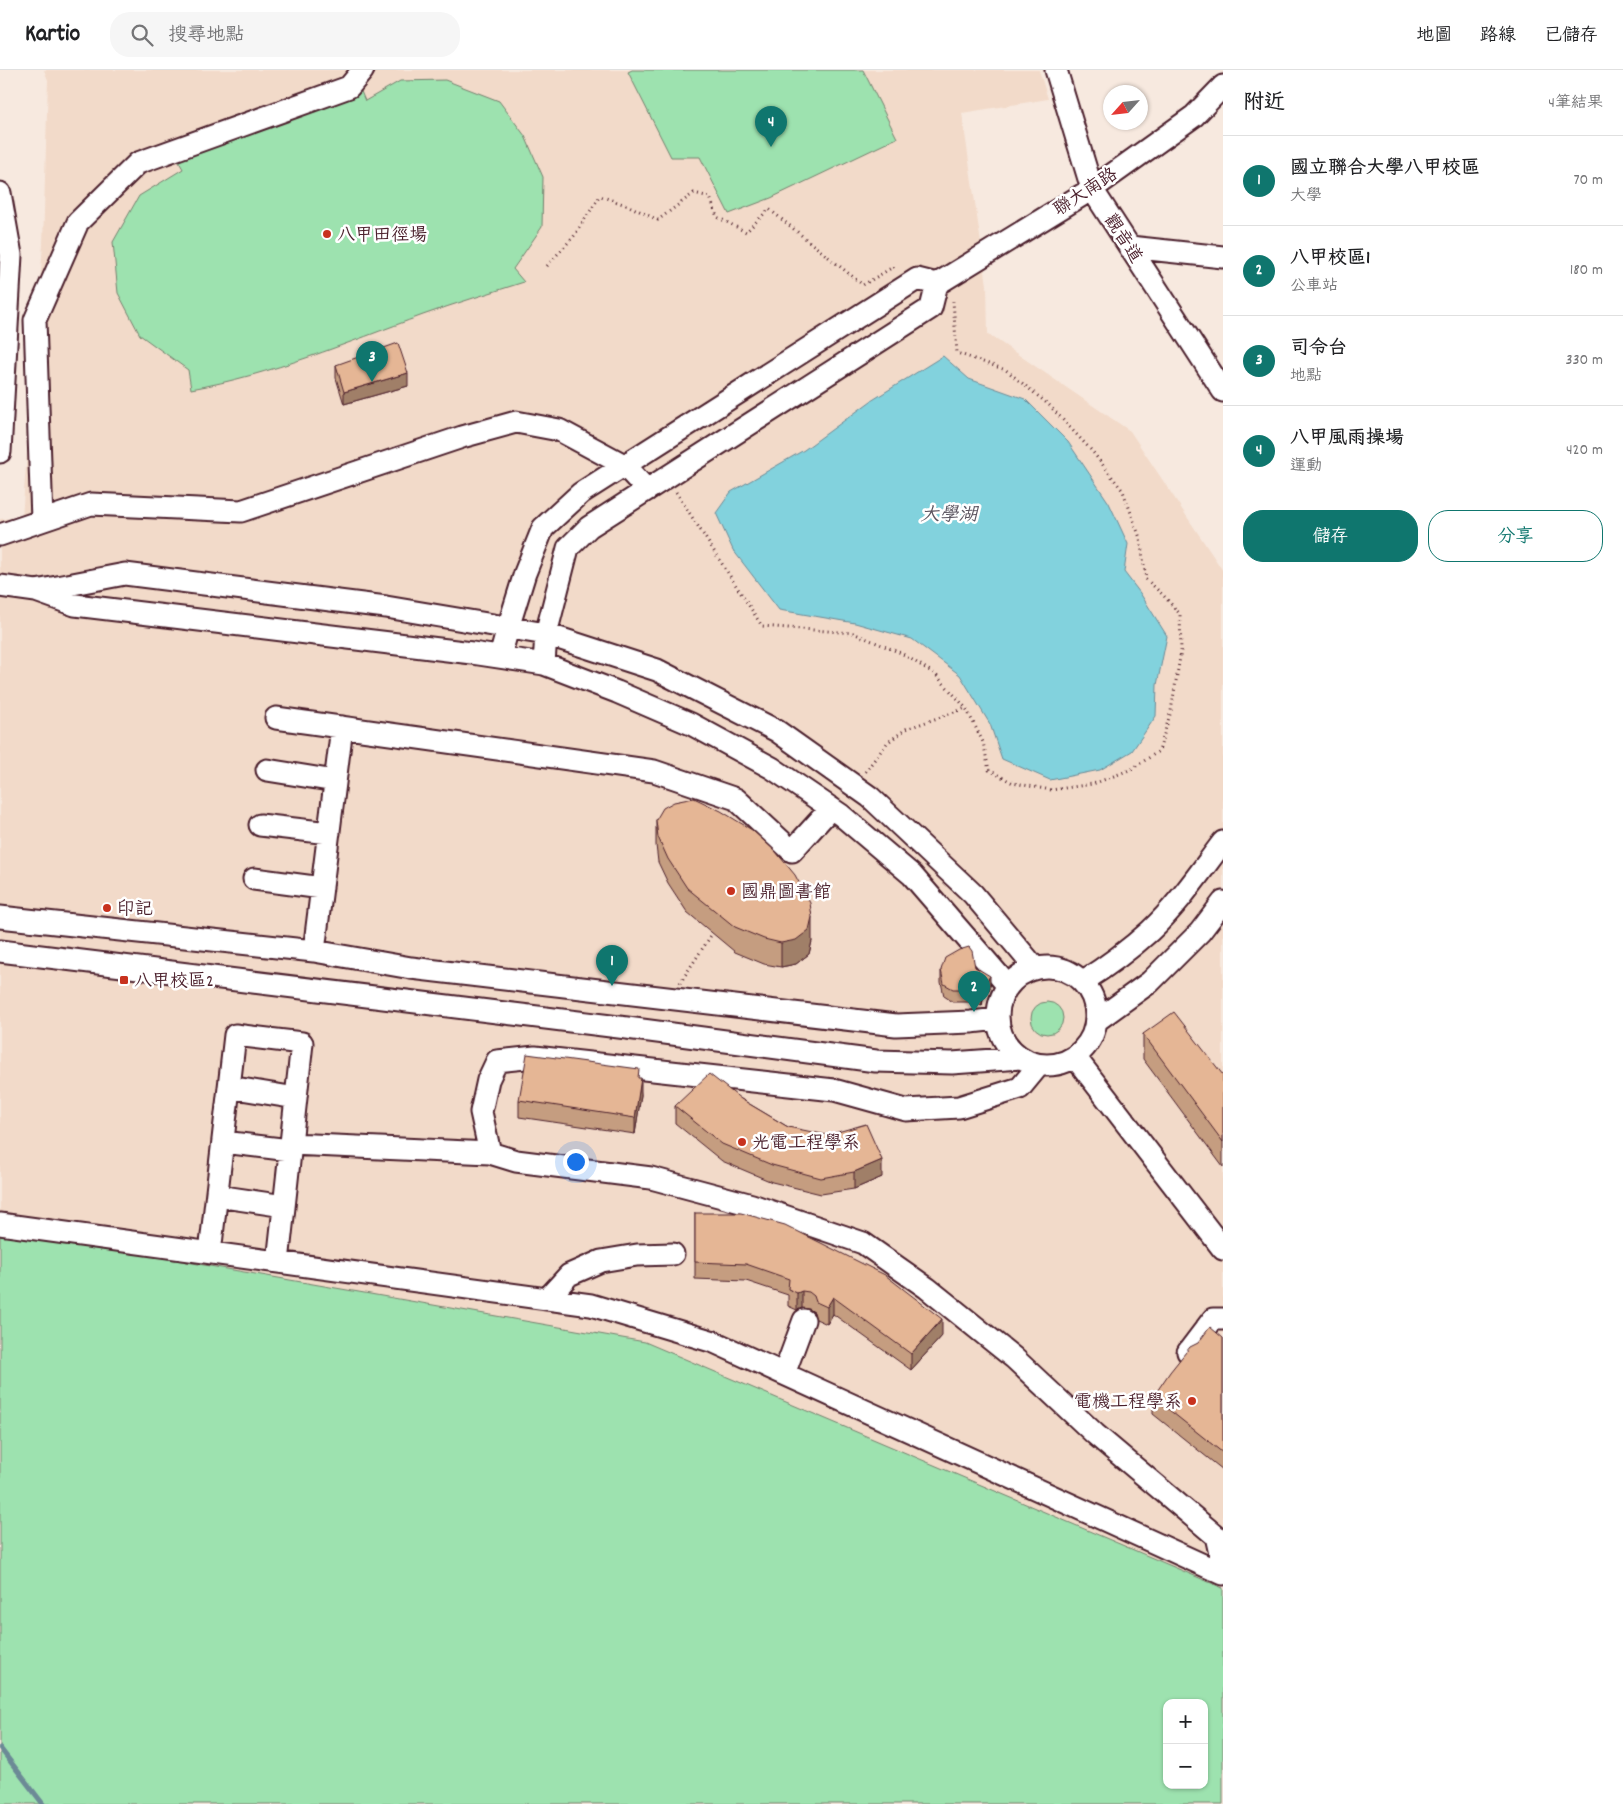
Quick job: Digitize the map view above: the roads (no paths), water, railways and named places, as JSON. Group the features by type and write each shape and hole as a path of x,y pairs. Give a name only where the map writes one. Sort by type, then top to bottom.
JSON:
{"street":[{"path":"42,520 35,320 78,222 138,163 349,87 363,70"},
{"name":"觀音道","path":"1056,70 1092,189 1223,391"},
{"name":"聯大南路","path":"944,280 1092,189 1194,116 1223,86"},
{"path":"0,194 11,255 0,452"},
{"path":"1130,247 1223,257"},
{"path":"500,657 525,573 543,528 581,493 917,279 944,280 931,308 589,527 568,548 546,634 544,664"},
{"path":"0,535 91,504 241,511 453,440 516,422 559,430 624,465 647,490"},
{"path":"36,591 125,574 386,607 546,634 657,670 777,731 870,796 974,894 1035,968"},
{"path":"0,586 36,591 74,605 544,664 618,692 691,724 772,768 831,808 912,875 1008,986"},
{"path":"276,718 654,771 736,799 792,851 831,808"},
{"path":"314,951 342,727"},
{"path":"267,770 335,781"},
{"path":"260,825 329,833"},
{"path":"1082,982 1105,967 1150,930 1189,888 1223,842"},
{"path":"254,879 322,888"},
{"path":"1096,1021 1150,982 1200,932 1223,902"},
{"path":"0,917 314,951 411,968 896,1025 998,1019"},
{"path":"0,951 634,1029 876,1061 952,1063 1030,1062 1058,1064 1075,1057 1086,1047 1093,1035 1096,1007 1091,993 1082,982 1069,972 1052,967 1035,968 1020,975 1008,986 1002,996 998,1019 1001,1034 1009,1048 1030,1062"},
{"path":"210,1253 235,1035 302,1043 278,1262"},
{"path":"490,1153 480,1112 488,1080 497,1061 534,1057 834,1090 906,1110 959,1106 1020,1088 1030,1062"},
{"path":"1075,1057 1223,1249"},
{"path":"229,1087 296,1098"},
{"path":"223,1142 291,1147 490,1153 516,1161 651,1178 752,1205 863,1243 927,1288 1014,1358 1095,1434 1216,1536 1223,1567"},
{"path":"217,1196 284,1206"},
{"path":"0,1224 591,1305 714,1342 1223,1574"},
{"path":"547,1299 569,1275 601,1261 638,1255 673,1254"},
{"path":"1188,1352 1213,1319 1223,1319"},
{"path":"784,1374 804,1320"}],"water":[{"name":"大學湖","path":"943,356 969,379 1025,399 1068,442 1109,503 1128,544 1124,572 1140,593 1167,636 1157,685 1156,716 1132,751 1100,770 1050,780 1002,759 990,724 960,675 912,639 855,623 779,610 733,550 716,513 731,492 804,450 871,401"}],"waterway":[{"path":"0,1748 43,1804"}],"place":[{"name":"八甲風雨操場","path":"771,147"},
{"name":"八甲田徑場","path":"327,234"},
{"name":"司令台","path":"372,382"},
{"name":"國鼎圖書館","path":"731,891"},
{"name":"印記","path":"107,908"},
{"name":"八甲校區2","path":"124,980"},
{"name":"國立聯合大學八甲校區","path":"612,986"},
{"name":"八甲校區1","path":"974,1012"},
{"name":"光電工程學系","path":"742,1142"},
{"name":"電機工程學系","path":"1192,1401"}]}
